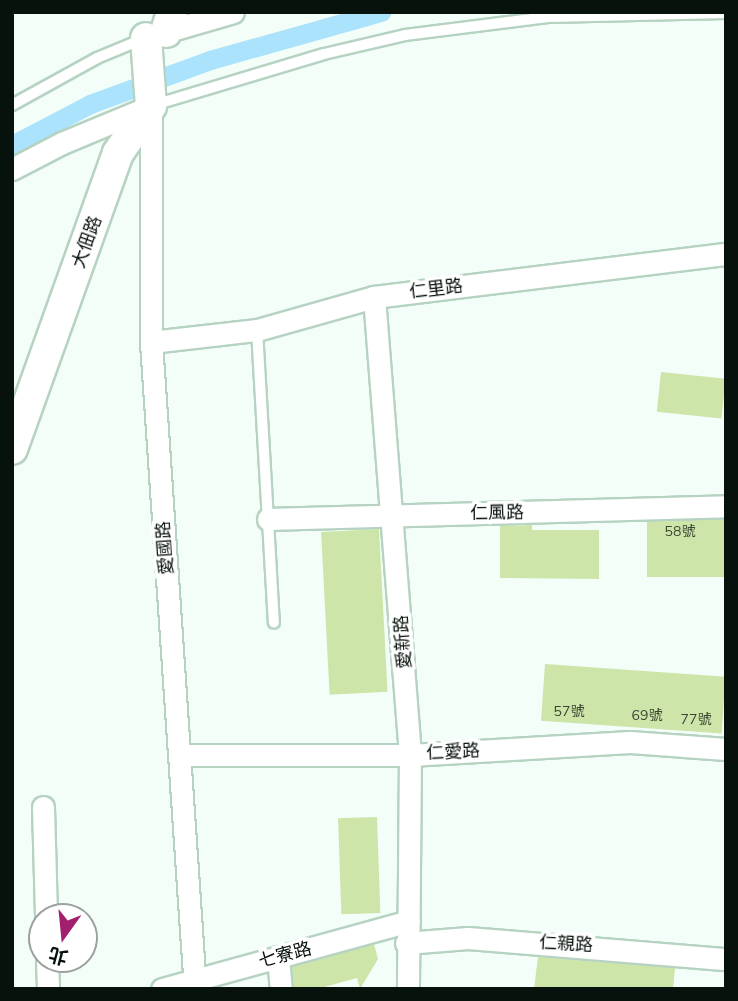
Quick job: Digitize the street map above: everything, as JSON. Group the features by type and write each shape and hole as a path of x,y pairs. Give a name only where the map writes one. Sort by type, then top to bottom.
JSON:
{"street":[{"path":"12,169 151,100 157,32 233,12"},
{"name":"愛國路","path":"151,100 151,342 195,984"},
{"name":"大佃路","path":"12,449 118,153 151,100"},
{"name":"仁里路","path":"151,342 257,330 374,297 726,254"},
{"name":"愛新路","path":"374,297 394,515 410,755 409,921 406,943 408,989"},
{"name":"仁風路","path":"268,519 726,506"},
{"name":"仁愛路","path":"180,755 410,755 630,742 726,749"},
{"path":"43,807 46,903"},
{"name":"七寮路","path":"162,989 195,984 278,957 409,921"},
{"name":"仁親路","path":"406,943 468,938 726,958"},
{"path":"278,957 281,989"}],"lane":[{"path":"151,100 405,35 548,17 726,13"},
{"path":"12,105 97,58 157,32"},
{"path":"257,330 274,623"}],"building":[{"path":"661,372 726,379 721,419 657,412"},
{"path":"647,519 726,519 726,577 647,577"},
{"path":"532,525 532,530 599,530 599,579 500,578 500,526"},
{"path":"379,529 388,692 330,695 321,532"},
{"path":"545,664 726,677 722,733 541,721"},
{"path":"377,817 380,913 341,914 338,818"},
{"path":"374,944 378,959 360,989 357,978 317,989 294,989 292,967"},
{"path":"538,957 675,968 673,989 534,989"}],"waterway":[{"path":"12,145 90,104 210,60 381,12"}]}
